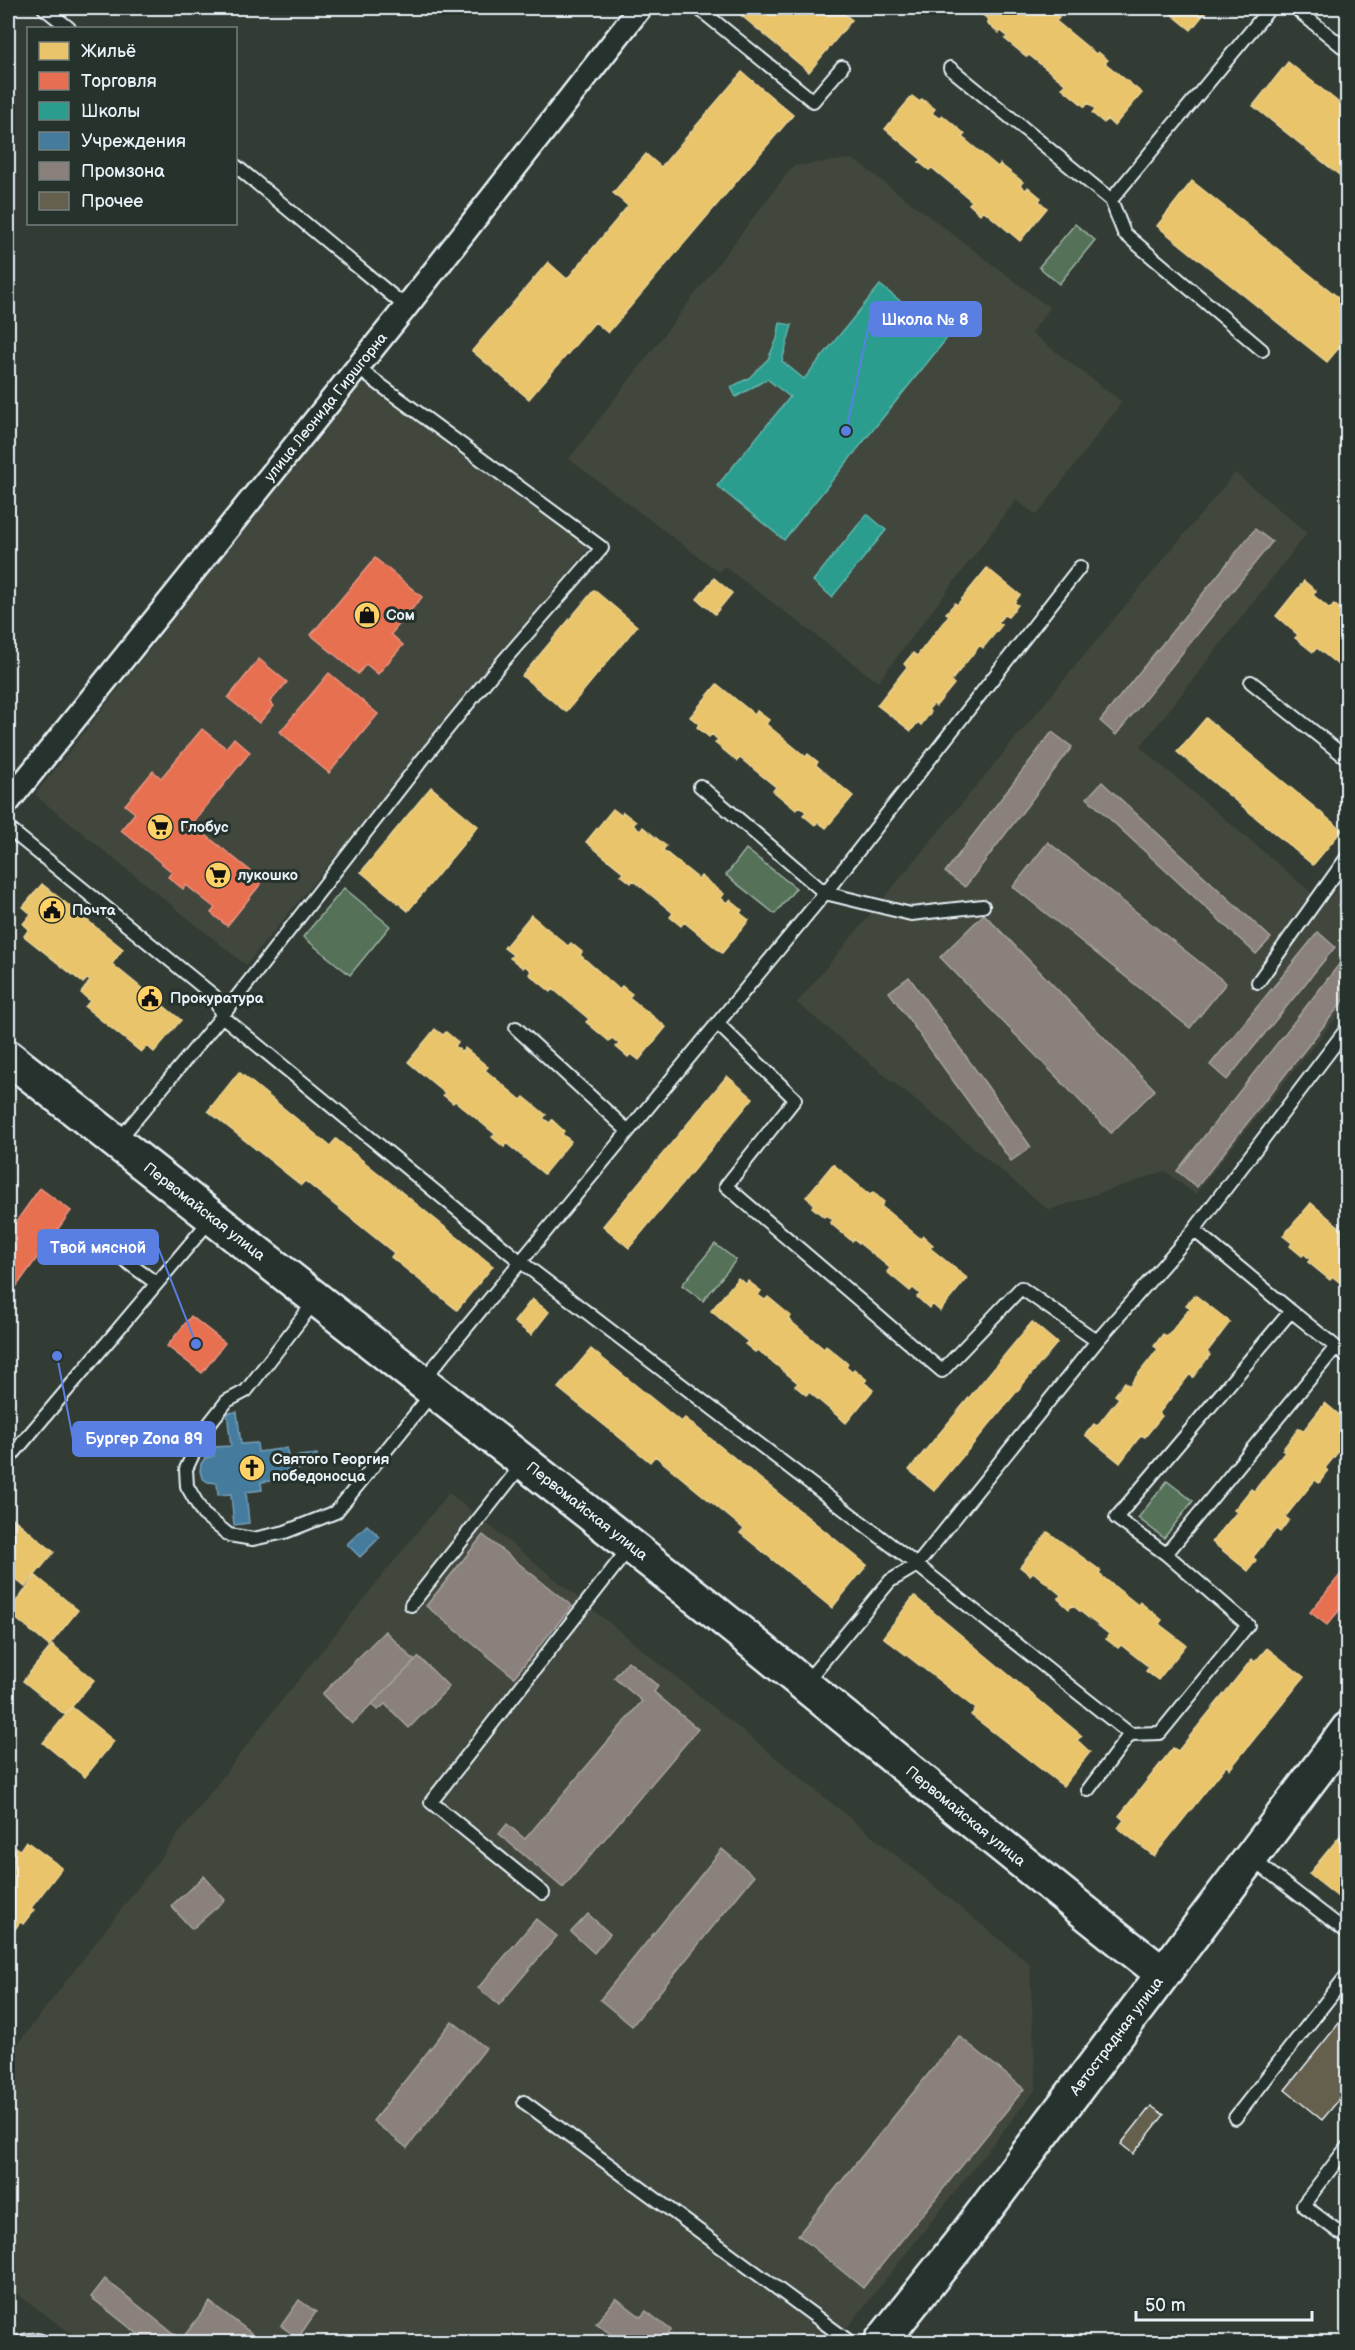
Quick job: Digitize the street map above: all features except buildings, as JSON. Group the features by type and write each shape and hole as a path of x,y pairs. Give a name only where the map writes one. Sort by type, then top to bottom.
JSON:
{"main road":[{"name":"Первомайская улица","path":"8,1057 525,1461 804,1684 1052,1888 1162,1973"},
{"name":"Автострадная улица","path":"881,2343 964,2238 1347,1729"}],"street":[{"name":"улица Леонида Гиршгорна","path":"8,802 406,307 640,8"}],"lane":[{"path":"45,8 68,27"},
{"path":"698,8 813,101 842,67"},
{"path":"1111,200 1270,8"},
{"path":"1298,8 1347,51"},
{"path":"950,68 1111,200 1124,233 1262,350"},
{"path":"237,167 406,307"},
{"path":"116,1143 222,1016 436,743 602,548 356,367"},
{"path":"317,1298 246,1391 227,1401 205,1429 186,1469 187,1486 203,1514 229,1534 253,1539 285,1532 336,1512 521,1262 825,893 1080,567"},
{"path":"1251,682 1347,759"},
{"path":"700,786 825,893 911,914 983,906"},
{"path":"8,828 214,996 222,1016 521,1262 917,1565 1130,1734 1160,1733 1248,1625 1166,1554 1116,1518 1291,1311"},
{"path":"1258,982 1347,856"},
{"path":"717,1023 795,1099 726,1186 942,1371 1021,1288 1097,1341"},
{"path":"804,1684 890,1581 917,1565 1097,1341 1194,1230 1347,1027"},
{"path":"516,1028 628,1131"},
{"path":"8,1460 156,1283 173,1267 213,1216"},
{"path":"1194,1230 1347,1357"},
{"path":"105,1246 156,1283"},
{"path":"1166,1554 1336,1347"},
{"path":"411,1605 525,1461"},
{"path":"543,1893 431,1802 631,1546"},
{"path":"1088,1790 1130,1734"},
{"path":"1251,1857 1347,1933"},
{"path":"1236,2118 1347,1974"},
{"path":"524,2102 850,2343"},
{"path":"1347,2146 1303,2205 1347,2239"},
{"path":"20,2343 28,2340 40,2340 43,2343"}],"shaded area":[{"path":"853,159 1050,308 1031,333 1122,402 1037,515 1016,500 878,682 724,566 719,572 569,459 793,166"},
{"path":"371,368 594,542 246,965 35,795"},
{"path":"1235,473 1307,533 1140,747 1325,904 1347,877 1347,1004 1195,1194 1165,1171 1049,1210 797,1003"},
{"path":"449,1493 1030,1964 1036,2089 836,2342 83,2342 8,2287 8,2057 267,1719"}],"green space":[{"path":"1075,224 1095,240 1059,284 1039,267"},
{"path":"746,849 796,888 775,914 726,875"},
{"path":"344,888 390,926 350,975 303,937"},
{"path":"715,1244 736,1260 703,1301 682,1285"},
{"path":"1167,1481 1193,1501 1164,1538 1138,1518"}],"place":[{"name":"Школа № 8","path":"846,431"},
{"name":"Сом","path":"367,615"},
{"name":"Глобус","path":"160,827"},
{"name":"лукошко","path":"218,875"},
{"name":"Почта","path":"52,910"},
{"name":"Прокуратура","path":"150,998"},
{"name":"Твой мясной","path":"196,1344"},
{"name":"Бургер Zona 89","path":"57,1356"},
{"name":"Святого Георгия победоносца","path":"252,1468"}]}
